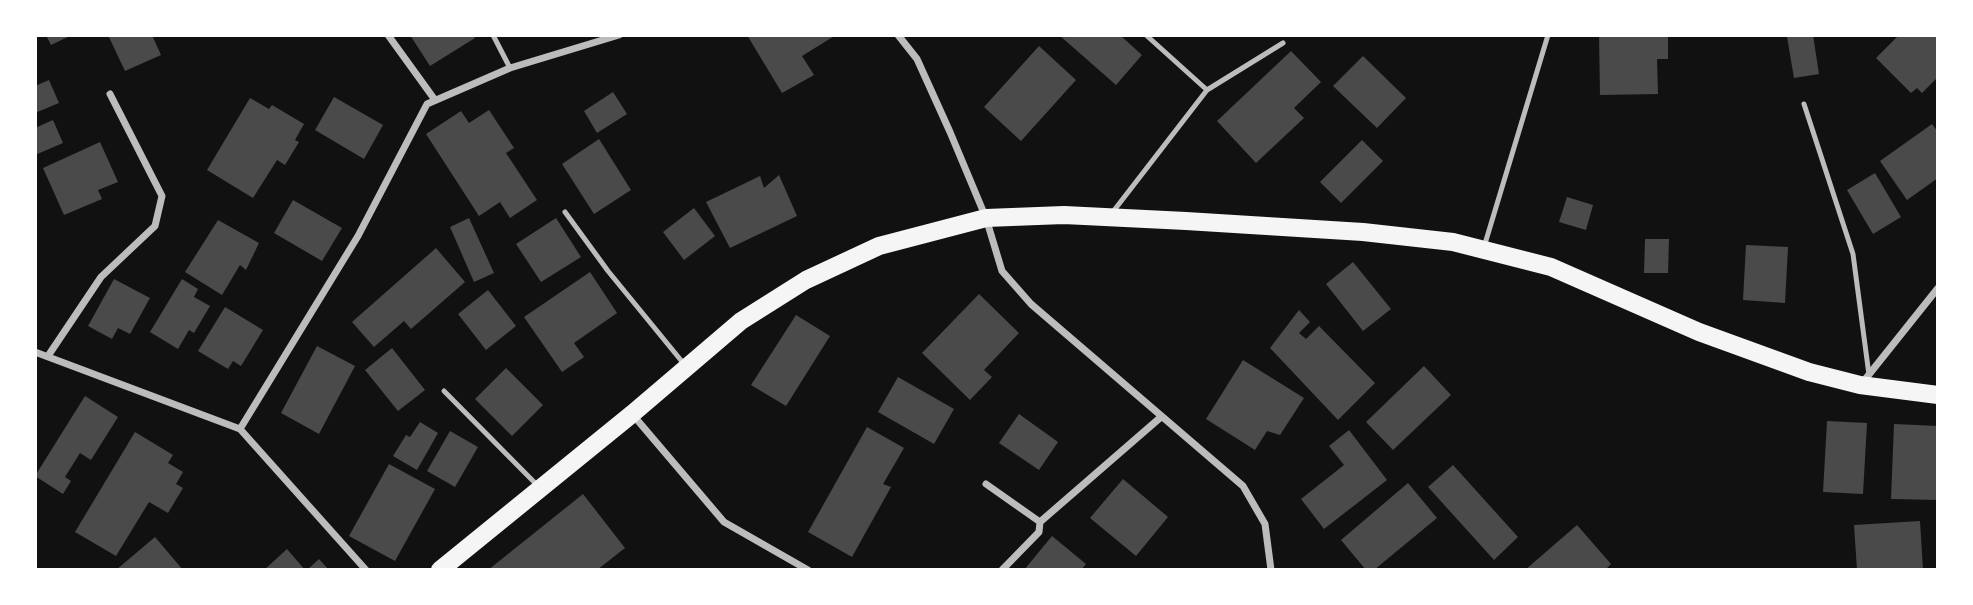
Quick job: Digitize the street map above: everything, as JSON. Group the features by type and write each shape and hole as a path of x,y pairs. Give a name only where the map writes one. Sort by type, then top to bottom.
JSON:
{"main road":[{"path":"440,570 632,414 741,321 806,280 879,246 986,218 1064,215 1109,217 1363,232 1453,242 1551,267 1699,332 1809,372 1938,395"}],"street":[{"path":"388,35 435,100"},
{"path":"240,429 358,236 427,104 510,68 619,35"},
{"path":"898,35 917,59 986,218 1002,271 1031,304 1243,486 1265,524 1271,570"},
{"path":"48,356 101,277 155,226 162,196 110,94"},
{"path":"1865,380 1938,288"},
{"path":"35,352 240,429 366,570"},
{"path":"632,414 724,522 808,570"},
{"path":"1002,570 1039,532 1040,523 1161,417"},
{"path":"986,484 1040,523"}],"lane":[{"path":"493,35 510,68"},
{"path":"1146,35 1207,90"},
{"path":"1483,250 1548,35"},
{"path":"1109,217 1207,90 1283,43"},
{"path":"1804,104 1853,254 1865,380"},
{"path":"565,212 608,271 687,367"},
{"path":"444,391 541,488"}],"building":[{"path":"46,35 72,35 51,45"},
{"path":"108,35 152,35 161,55 125,71"},
{"path":"410,35 473,35 475,38 430,66"},
{"path":"747,35 836,35 802,56 814,75 782,93"},
{"path":"1059,35 1120,35 1142,55 1116,85"},
{"path":"1599,35 1668,35 1668,59 1657,59 1658,94 1600,95"},
{"path":"1813,35 1819,74 1794,78 1787,37"},
{"path":"1899,35 1938,35 1938,77 1922,93 1917,88 1911,93 1876,58"},
{"path":"1039,46 1076,80 1021,141 984,107"},
{"path":"1291,51 1321,82 1294,108 1304,118 1256,163 1217,121"},
{"path":"1363,56 1406,98 1377,128 1333,86"},
{"path":"49,80 59,103 35,113 35,86"},
{"path":"613,92 627,114 597,133 584,111"},
{"path":"334,97 383,125 364,159 315,130"},
{"path":"250,98 269,109 272,105 304,124 295,140 299,142 285,165 277,160 253,198 207,170"},
{"path":"489,110 514,148 506,153 537,200 510,218 500,202 479,216 426,134 461,111 469,123"},
{"path":"53,120 63,143 35,155 35,128"},
{"path":"1932,124 1938,132 1938,178 1907,200 1880,161"},
{"path":"599,139 631,190 594,214 562,164"},
{"path":"1362,140 1383,161 1341,203 1320,182"},
{"path":"100,142 118,182 98,190 102,199 64,215 43,168"},
{"path":"1875,173 1901,217 1873,234 1847,190"},
{"path":"779,175 797,216 730,248 706,202 760,176 764,188"},
{"path":"1567,197 1593,205 1586,230 1559,222"},
{"path":"293,200 342,228 322,261 274,233"},
{"path":"694,208 715,236 684,260 663,232"},
{"path":"469,218 494,273 474,282 450,227"},
{"path":"556,218 581,257 541,282 516,244"},
{"path":"218,220 259,243 246,270 240,265 222,295 185,272"},
{"path":"1645,239 1669,239 1668,273 1644,273"},
{"path":"1746,245 1788,247 1785,303 1743,300"},
{"path":"436,248 465,282 411,329 404,321 374,347 352,322"},
{"path":"1353,262 1391,309 1363,331 1326,284"},
{"path":"590,272 617,313 574,343 584,357 562,372 524,317"},
{"path":"114,279 150,298 130,334 118,328 112,339 88,326"},
{"path":"182,279 198,289 194,297 210,306 194,333 189,330 178,349 150,332"},
{"path":"488,290 516,326 486,350 458,314"},
{"path":"979,294 1019,333 984,370 992,377 970,400 922,353"},
{"path":"225,307 263,330 241,366 233,361 228,369 198,351"},
{"path":"1299,310 1310,322 1299,333 1306,339 1319,326 1375,383 1338,420 1270,348"},
{"path":"796,315 830,336 786,406 751,385"},
{"path":"317,346 355,366 319,434 281,413"},
{"path":"392,348 425,390 398,411 365,370"},
{"path":"1243,360 1304,398 1280,435 1267,431 1255,450 1206,419"},
{"path":"1424,366 1451,395 1393,450 1366,422"},
{"path":"506,368 543,405 512,436 475,399"},
{"path":"898,377 954,409 934,444 878,412"},
{"path":"85,396 118,417 91,460 80,453 65,477 71,481 63,494 35,476"},
{"path":"1019,414 1058,442 1039,470 999,443"},
{"path":"1827,421 1867,423 1863,494 1823,492"},
{"path":"420,422 438,433 417,470 393,456 406,435 410,437"},
{"path":"1894,424 1938,426 1938,500 1891,499"},
{"path":"867,427 904,448 883,484 891,487 852,557 808,532"},
{"path":"1349,430 1387,480 1324,529 1301,499 1344,465 1329,446"},
{"path":"450,431 478,447 455,487 427,471"},
{"path":"135,432 173,455 168,463 183,472 176,484 183,488 168,513 149,502 116,556 75,532"},
{"path":"389,464 435,489 395,561 349,536"},
{"path":"1453,465 1518,537 1494,560 1428,487"},
{"path":"1123,479 1168,517 1136,556 1090,518"},
{"path":"1408,483 1437,518 1374,570 1366,570 1341,540"},
{"path":"583,494 625,548 597,570 488,570"},
{"path":"1920,521 1923,570 1857,570 1854,525"},
{"path":"1577,525 1611,564 1605,570 1525,570"},
{"path":"1052,536 1086,564 1081,570 1024,570"},
{"path":"155,537 183,570 116,570"},
{"path":"287,549 305,570 264,570"},
{"path":"319,559 329,570 307,570"}]}
